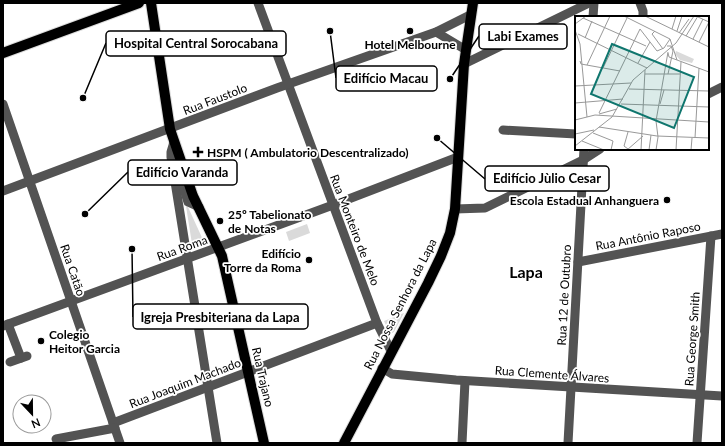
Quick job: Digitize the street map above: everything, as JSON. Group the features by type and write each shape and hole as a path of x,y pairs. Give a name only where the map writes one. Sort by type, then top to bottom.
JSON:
{"main road":[{"path":"3,53 139,3"},
{"name":"Rua Trajano","path":"151,3 170,129 180,160 199,207 223,259 264,443"},
{"name":"Rua Nossa Senhora da Lapa","path":"344,443 441,256 450,232 455,209 464,64 473,3"}],"street":[{"name":"Rua Monteiro de Melo","path":"258,3 377,323 391,350"},
{"path":"464,64 589,3"},
{"path":"593,16 594,3"},
{"path":"640,3 644,11 642,16"},
{"name":"Rua Faustolo","path":"3,191 288,84 436,32 470,16"},
{"path":"436,32 466,50"},
{"path":"709,94 722,87"},
{"name":"Rua Catão","path":"3,104 120,443"},
{"path":"502,130 575,134"},
{"path":"174,142 170,152 217,443"},
{"name":"Rua 12 de Outubro","path":"568,443 584,150"},
{"path":"455,209 485,208 583,160 598,150"},
{"name":"Rua Roma","path":"6,325 333,205 458,157"},
{"name":"Rua Antônio Raposo","path":"578,262 722,234"},
{"name":"Rua George Smith","path":"697,443 711,236"},
{"name":"Rua Joaquim Machado","path":"56,439 114,425 377,323"},
{"path":"6,325 24,357 10,362"},
{"name":"Rua Clemente Álvares","path":"382,368 392,374 722,396"},
{"path":"462,443 465,380"}],"shaded area":[{"path":"186,206 188,207 204,242 192,244"},
{"path":"307,224 310,233 289,241 286,232"},
{"path":"404,313 394,332 390,334 384,321"}],"place":[{"name":"Edifício Macau","path":"330,31"},
{"name":"Hotel Melbourne","path":"410,31"},
{"name":"Labi Exames","path":"450,79"},
{"name":"Hospital Central Sorocabana","path":"83,98"},
{"name":"Edifício Jùlio Cesar","path":"437,138"},
{"name":"HSPM ( Ambulatorio Descentralizado)","path":"198,152"},
{"name":"Escola Estadual Anhanguera","path":"667,200"},
{"name":"Edifício Varanda","path":"85,214"},
{"name":"25º Tabelionato de Notas","path":"220,221"},
{"name":"Igreja Presbiteriana da Lapa","path":"132,249"},
{"name":"Edifício Torre da Roma","path":"309,260"},
{"name":"Colegio Heitor Garcia","path":"41,341"}],"district":[{"name":"Lapa","path":"526,271"}]}
